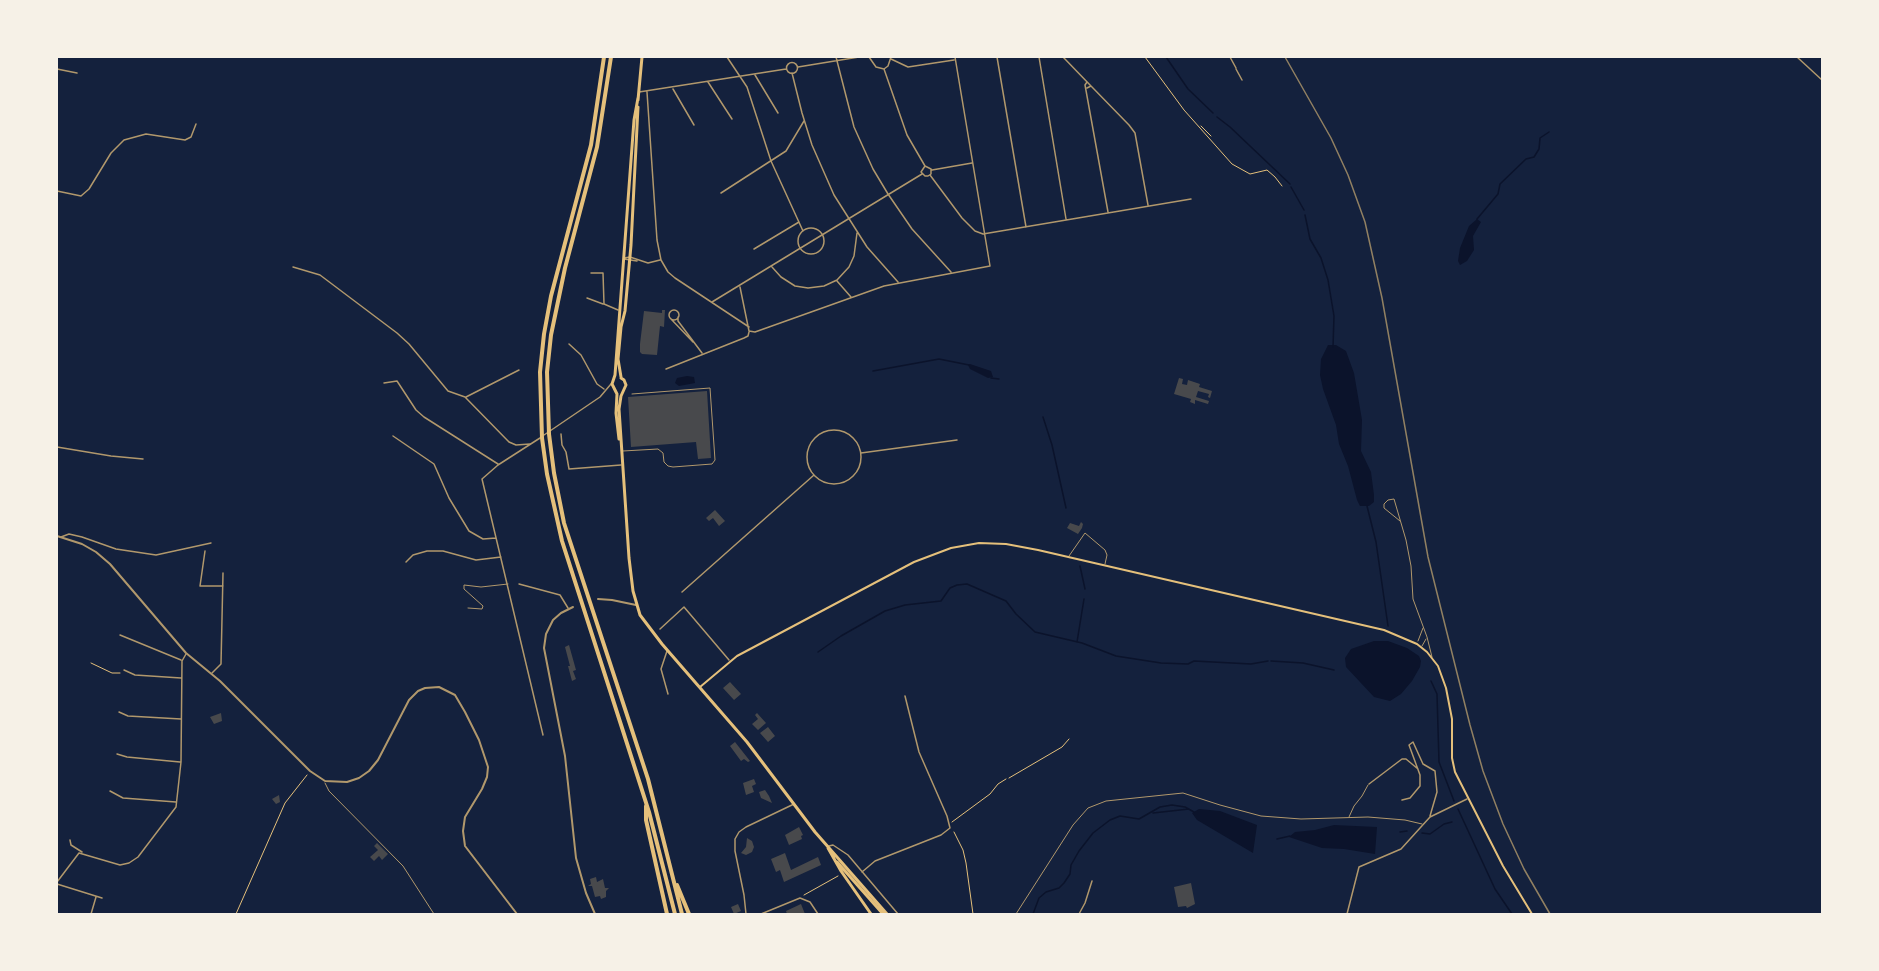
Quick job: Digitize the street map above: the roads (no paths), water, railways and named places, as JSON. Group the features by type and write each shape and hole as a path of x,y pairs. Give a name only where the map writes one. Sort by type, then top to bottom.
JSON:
{"highway":[{"path":"604,57 591,145 551,296 544,334 540,372 542,438 551,498 562,541 646,805 675,914"},
{"path":"611,57 597,147 550,335 547,372 549,434 564,523 642,761 682,914"},
{"path":"646,805 648,829 667,914"},
{"path":"675,881 689,914"}],"main road":[{"path":"620,441 614,385 634,120 642,57"},
{"path":"638,98 630,259 618,359 621,378 626,381 620,403 620,441 630,569 636,605 643,621 747,742 828,847 871,914"},
{"path":"614,385 621,378"},
{"path":"614,385 624,389"},
{"path":"700,687 729,661 914,562 951,548 979,543 1006,544 1068,557 1378,628 1416,643 1433,659 1442,676 1450,706 1454,767 1468,799 1532,914"},
{"path":"828,847 833,850 885,914"},
{"path":"832,856 885,914"}],"street":[{"path":"727,57 752,98 771,161 803,231"},
{"path":"790,57 791,62"},
{"path":"792,73 798,67 859,57"},
{"path":"869,57 876,67 884,69"},
{"path":"997,57 1026,227"},
{"path":"1039,57 1067,220"},
{"path":"1063,57 1124,118 1135,133 1148,206"},
{"path":"1230,57 1242,80"},
{"path":"1797,57 1822,79"},
{"path":"647,92 657,240 661,260 675,278 755,332 851,297 899,283 990,266 955,59 908,67 891,58 884,69"},
{"path":"836,59 854,127 873,169 888,195 929,249 952,273"},
{"path":"791,62 798,67"},
{"path":"786,69 791,62"},
{"path":"57,69 77,73"},
{"path":"639,92 786,69 792,73 804,120 822,169 857,231 875,257 899,283"},
{"path":"884,69 907,135 925,166 931,170"},
{"path":"754,74 778,113"},
{"path":"708,81 732,119"},
{"path":"1087,82 1085,86 1108,213"},
{"path":"1087,88 1091,86"},
{"path":"672,88 694,125"},
{"path":"721,193 781,156 791,146 804,120"},
{"path":"57,191 81,196 89,189 111,153 124,140 146,134 185,140 191,136 196,124"},
{"path":"931,170 973,162"},
{"path":"922,174 925,166"},
{"path":"931,170 930,175 962,218 975,231 985,234 1191,199"},
{"path":"711,303 922,174 930,175"},
{"path":"754,249 799,222"},
{"path":"814,228 823,235 824,247 818,253 810,255 800,248 798,241 803,231 814,228"},
{"path":"771,267 785,280 802,288 816,288 837,280 849,267 854,256 857,231"},
{"path":"623,258 648,263 661,260"},
{"path":"293,267 320,275 378,318 409,344 448,391 465,397 509,442 516,445 530,444"},
{"path":"591,273 603,273 604,304"},
{"path":"837,280 851,297"},
{"path":"666,369 746,337 749,329 740,286"},
{"path":"586,298 619,310 624,316"},
{"path":"693,342 678,321 678,312 673,310 669,314 671,319 703,354"},
{"path":"671,319 678,317"},
{"path":"569,344 581,355 597,384 605,389"},
{"path":"465,397 519,370"},
{"path":"384,383 397,381 416,410 424,417 498,465"},
{"path":"543,735 482,479 498,465 600,397 605,389 614,385"},
{"path":"836,430 847,434 855,441 860,453 857,470 847,480 831,484 814,475 808,465 807,453 812,442 822,433 836,430"},
{"path":"561,434 569,469 622,465"},
{"path":"393,436 434,465 440,473 448,498 469,531 483,539 497,538"},
{"path":"860,453 957,440"},
{"path":"57,447 143,459"},
{"path":"682,592 814,475"},
{"path":"59,537 69,534 116,549 156,555 211,543"},
{"path":"59,537 82,544 110,564 186,653 208,670 310,771 326,781 347,782 369,771 378,760 409,700 418,691 439,687 450,692 458,699 465,712 479,740 488,767 482,789 465,817 463,831 465,846 517,914"},
{"path":"205,551 200,586 223,586"},
{"path":"406,562 413,555 427,551 443,551 476,560 502,557"},
{"path":"212,674 221,664 223,573"},
{"path":"519,584 560,595 568,609"},
{"path":"598,599 636,605"},
{"path":"573,607 556,616 550,624 544,640 544,648 565,756 576,858 585,893 595,914"},
{"path":"660,629 684,607 729,661"},
{"path":"120,635 182,661"},
{"path":"667,650 661,669 668,694"},
{"path":"70,840 71,845 82,853 120,865 129,863 138,857 173,812 177,802 181,762 182,661 186,653"},
{"path":"124,670 135,675 182,678"},
{"path":"862,872 875,861 947,832 950,828 919,752 905,696"},
{"path":"119,712 128,716 182,719"},
{"path":"1402,800 1410,798 1418,790 1420,781 1409,745 1413,742 1423,764 1435,771 1437,792 1430,817"},
{"path":"117,754 181,762"},
{"path":"1370,784 1402,759 1406,759 1418,770"},
{"path":"110,791 123,798 177,802"},
{"path":"1347,914 1359,867 1401,849 1430,817 1468,799"},
{"path":"746,914 735,839 746,827 795,804"},
{"path":"828,847 833,845 841,850 898,914"},
{"path":"82,853 76,855 57,883 102,898"},
{"path":"1079,914 1092,881"},
{"path":"91,914 97,897"},
{"path":"762,914 800,898 810,902 818,914"}],"lane":[{"path":"621,451 658,449 663,453 664,462 673,467 712,464 715,460 710,388 632,394"},
{"path":"1400,521 1384,508 1388,500 1394,499 1410,553 1413,599 1424,626 1433,659"},
{"path":"1068,557 1085,534 1105,550 1107,557 1104,566"},
{"path":"468,608 482,609 483,606 464,589 464,585 481,587 508,584"},
{"path":"1416,643 1424,626"},
{"path":"1421,647 1427,637"},
{"path":"326,781 329,791 391,853 411,877 434,914"},
{"path":"1349,818 1354,806 1370,784"},
{"path":"1016,914 1072,825 1088,808 1099,803 1139,796 1183,793 1261,816 1404,820 1422,824"}],"water":[{"path":"1477,219 1481,222 1473,236 1474,250 1467,261 1460,265 1458,261 1460,248 1469,226"},
{"path":"1328,345 1336,345 1346,351 1354,373 1362,420 1361,451 1371,472 1374,495 1374,502 1369,506 1360,506 1357,500 1348,466 1339,444 1336,425 1323,389 1320,375 1321,359"},
{"path":"968,365 991,371 993,377 988,378 970,369"},
{"path":"694,377 695,383 679,386 675,383 677,378"},
{"path":"1374,641 1388,641 1407,648 1419,656 1421,661 1412,681 1401,694 1390,701 1374,697 1346,667 1345,658 1351,649"},
{"path":"1199,809 1220,811 1257,825 1253,853 1197,820 1192,813"},
{"path":"1334,825 1377,827 1375,854 1322,848 1289,837 1295,832"}],"waterway":[{"path":"1166,57 1188,89 1213,113"},
{"path":"1217,117 1290,184"},
{"path":"1477,219 1498,194 1500,184 1526,159 1534,157 1539,149 1540,138 1549,132"},
{"path":"1291,187 1304,210"},
{"path":"1305,215 1310,239 1321,258 1328,280 1334,316 1333,347"},
{"path":"873,371 939,359 969,365"},
{"path":"991,378 999,379"},
{"path":"1043,417 1052,445 1066,508"},
{"path":"1367,506 1376,542 1388,626"},
{"path":"1080,566 1085,589"},
{"path":"818,652 885,611 905,605 941,601 950,588 967,584 1006,601 1035,632 1082,643 1116,656 1161,663 1188,664 1194,661 1251,664 1268,661"},
{"path":"1077,642 1084,599"},
{"path":"1271,661 1303,663 1334,670"},
{"path":"1431,681 1437,694 1439,762 1454,801"},
{"path":"1033,914 1039,898 1064,883 1079,851 1093,833 1110,820 1120,816 1139,819 1160,807 1172,805 1185,807 1194,812"},
{"path":"1153,813 1189,809"},
{"path":"1458,809 1495,889 1512,914"},
{"path":"1422,833 1430,834 1444,824 1452,822"},
{"path":"1400,832 1407,831"},
{"path":"1277,839 1290,836"}],"railway":[{"path":"1285,57 1331,138 1348,175 1365,222 1382,298 1428,557 1470,725 1483,771 1503,824 1524,869 1550,914"}]}
